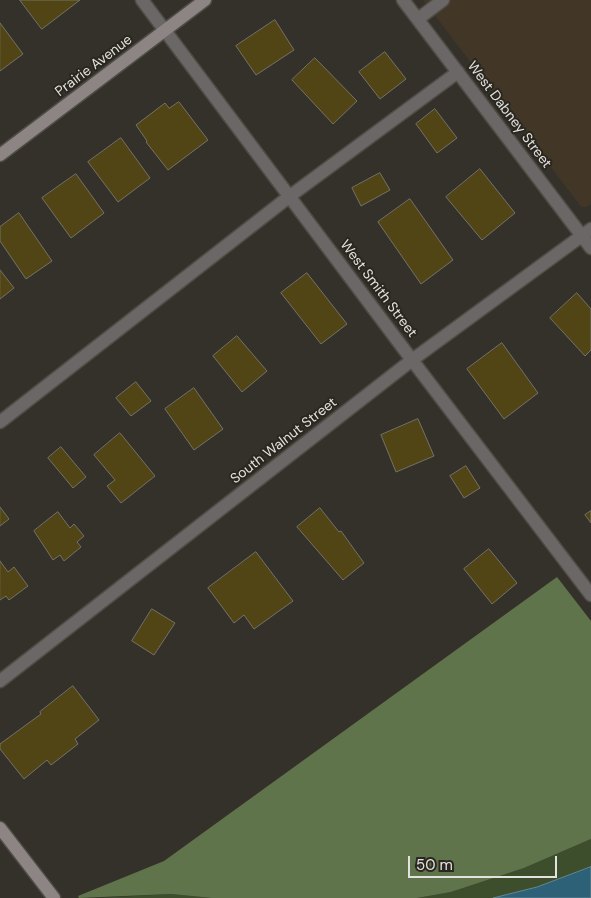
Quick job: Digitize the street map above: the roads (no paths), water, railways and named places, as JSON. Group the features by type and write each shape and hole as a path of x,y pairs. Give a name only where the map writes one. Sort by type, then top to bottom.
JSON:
{"street":[{"name":"West Smith Street","path":"142,0 591,595"},
{"name":"Prairie Avenue","path":"0,155 205,0"},
{"name":"West Dabney Street","path":"403,0 587,233 591,248"},
{"path":"418,19 443,0"},
{"path":"0,422 290,196 458,72"},
{"name":"South Walnut Street","path":"0,681 412,360 587,233"},
{"path":"0,828 50,894"}],"water":[{"path":"591,867 591,898 493,898 537,887"}]}
